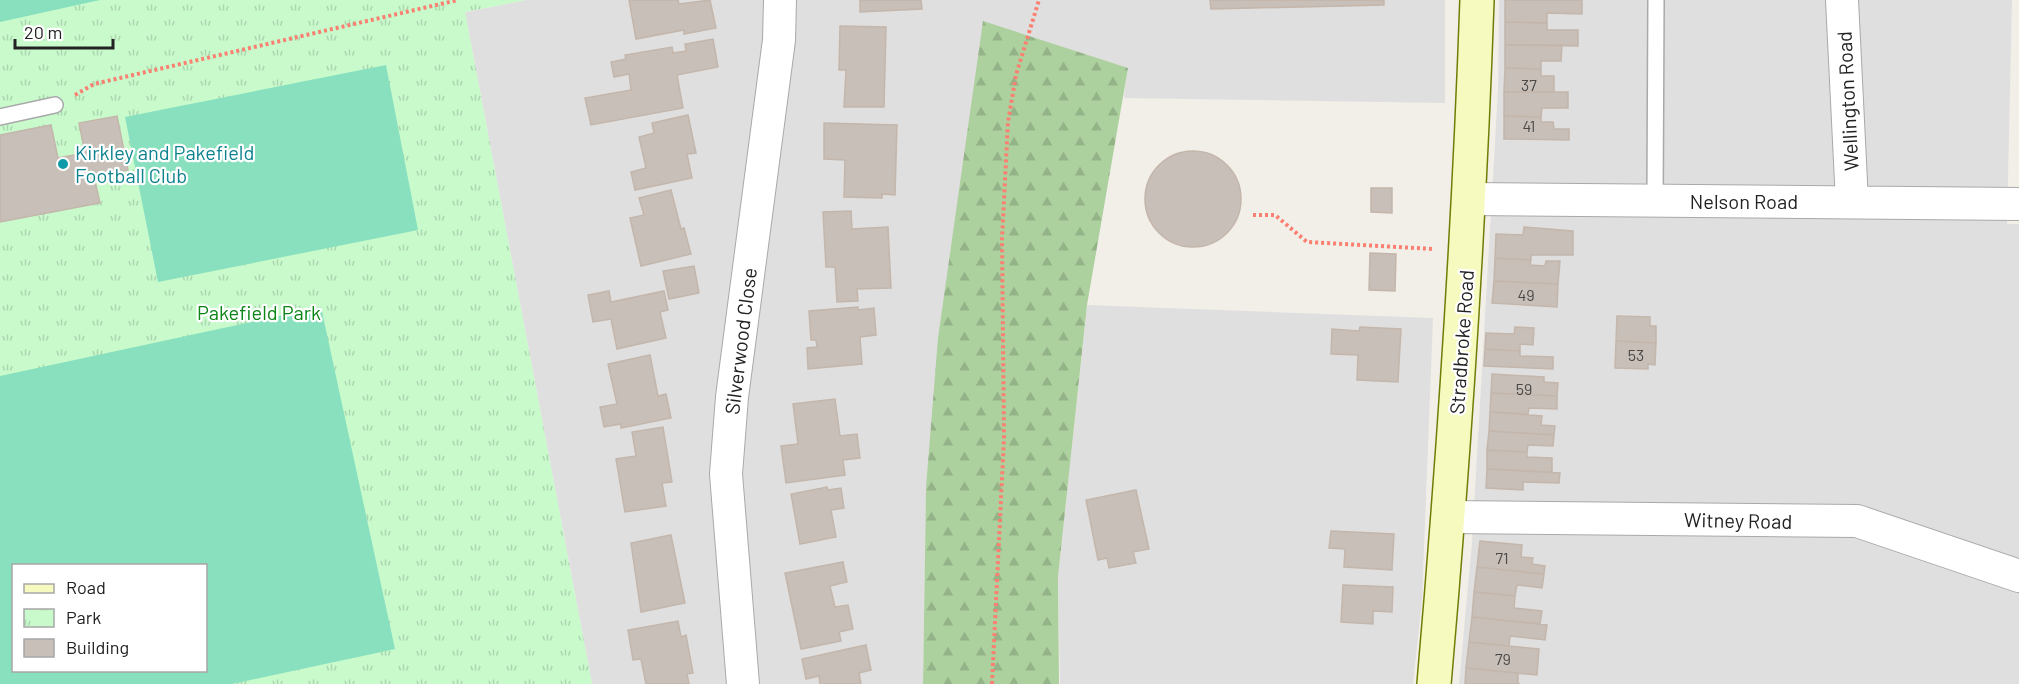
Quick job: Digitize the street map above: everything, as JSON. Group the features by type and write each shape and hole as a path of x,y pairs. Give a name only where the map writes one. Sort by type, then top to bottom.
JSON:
{"main road":[{"name":"Stradbroke Road","path":"1434,684 1449,517 1467,252 1477,0"}],"street":[{"name":"Silverwood Close","path":"743,684 726,474 732,397 779,40 780,0"},
{"name":"Wellington Road","path":"1842,0 1851,202"},
{"name":"Nelson Road","path":"1470,199 2019,204"},
{"name":"Witney Road","path":"1449,517 1857,521 2019,576"}],"lane":[{"path":"1655,201 1656,0"},
{"path":"0,117 55,105"}],"path":[{"path":"94,84 458,0"},
{"path":"992,684 1004,438 1002,239 1008,122 1016,75 1039,0"},
{"path":"1252,214 1275,215 1307,242 1467,252"}],"shaded area":[{"path":"526,0 1445,0 1445,103 1124,98 1127,68 926,487 923,684 592,684 465,12"},
{"path":"1499,0 2012,0 2007,224 2019,224 2019,684 1459,684 1472,542 1498,90"},
{"path":"1087,305 1433,318 1422,600 1413,684 1060,684 1058,577"}],"green space":[{"name":"Pakefield Park","path":"0,0 526,0 465,12 592,684 0,684"},
{"path":"0,0 100,0 0,22"},
{"path":"983,21 1128,68 1087,305 1058,577 1059,684 923,684 926,487 938,338"},
{"path":"386,65 418,230 158,282 125,117"},
{"path":"321,307 395,649 232,684 0,684 0,376"}],"building":[{"path":"629,0 678,0 679,4 710,0 716,28 684,34 684,30 636,39"},
{"path":"860,0 921,0 922,9 860,12"},
{"path":"1210,0 1384,0 1384,5 1211,9"},
{"path":"1505,0 1582,0 1582,14 1547,13 1547,23 1505,22"},
{"path":"1505,22 1547,23 1547,30 1578,30 1578,46 1505,45"},
{"path":"840,26 886,27 884,107 844,107 846,70 839,70"},
{"path":"713,39 718,67 677,75 683,108 591,125 585,98 631,90 629,74 614,77 611,62 626,59 625,55 672,47 673,53 686,51 685,44"},
{"path":"1505,45 1562,45 1561,61 1541,61 1541,69 1505,68"},
{"path":"1505,68 1541,69 1541,76 1554,76 1554,92 1504,92"},
{"path":"1504,92 1568,92 1568,108 1542,108 1541,117 1504,116"},
{"path":"688,115 696,153 687,154 692,178 635,190 631,172 646,168 639,137 654,133 652,123"},
{"name":"Kirkley and Pakefield Football Club","path":"117,116 128,170 94,177 100,203 0,222 0,135 51,125 58,158 85,153 79,123"},
{"path":"1504,116 1541,117 1541,122 1553,122 1554,129 1569,129 1569,140 1504,139"},
{"path":"824,123 897,125 895,195 882,194 882,198 844,197 845,160 824,159"},
{"path":"1193,151 1211,155 1227,165 1237,181 1241,199 1237,217 1227,233 1211,243 1193,247 1175,243 1159,233 1149,217 1145,199 1149,181 1159,165 1175,155"},
{"path":"1371,188 1392,188 1392,213 1371,212"},
{"path":"671,190 681,229 684,228 691,254 641,266 630,218 644,215 639,198"},
{"path":"851,211 852,229 888,227 891,288 857,289 858,301 837,302 835,267 826,267 823,212"},
{"path":"1524,227 1573,231 1573,255 1531,255 1531,260 1495,258 1496,234 1523,235"},
{"path":"1370,253 1396,254 1395,291 1369,290"},
{"path":"1495,258 1531,260 1530,265 1545,266 1546,261 1560,261 1558,284 1494,281"},
{"path":"694,266 699,293 669,299 663,271"},
{"path":"1494,281 1558,284 1557,307 1492,303"},
{"path":"609,291 611,302 664,291 668,310 660,312 666,338 617,349 611,319 593,322 588,295"},
{"path":"858,307 858,310 874,308 876,335 860,337 862,364 808,369 807,348 817,347 816,340 811,340 809,311"},
{"path":"1617,316 1650,317 1650,326 1656,326 1656,343 1616,341"},
{"path":"1360,327 1401,329 1398,382 1357,380 1358,355 1331,354 1332,329 1359,331"},
{"path":"1515,327 1534,328 1533,345 1520,344 1520,351 1485,349 1486,333 1514,334"},
{"path":"1616,341 1656,343 1655,365 1648,364 1648,369 1615,368"},
{"path":"1485,349 1520,351 1520,356 1553,357 1553,369 1484,366"},
{"path":"650,355 658,396 666,394 671,418 621,428 621,424 604,427 600,407 617,404 608,364"},
{"path":"1492,374 1544,377 1544,382 1558,383 1557,396 1491,393"},
{"path":"1491,393 1557,396 1557,409 1529,408 1528,414 1490,412"},
{"path":"835,399 840,436 857,434 860,458 843,460 845,475 786,483 781,446 798,444 793,404"},
{"path":"1490,412 1542,416 1541,425 1555,426 1554,435 1489,431"},
{"path":"663,427 672,482 662,483 666,506 625,512 616,459 636,456 632,432"},
{"path":"1489,431 1554,435 1553,446 1528,445 1527,452 1487,450"},
{"path":"1487,450 1527,452 1527,457 1552,458 1552,472 1487,469"},
{"path":"1487,469 1560,473 1559,483 1523,482 1523,490 1486,488"},
{"path":"827,487 828,490 841,488 844,508 831,510 836,537 800,544 791,494"},
{"path":"1136,490 1149,549 1133,552 1136,563 1109,568 1107,558 1098,560 1086,500"},
{"path":"1331,531 1394,534 1392,570 1344,567 1345,549 1329,548"},
{"path":"671,535 685,603 641,612 631,543"},
{"path":"1480,541 1522,545 1521,557 1533,558 1532,564 1545,566 1544,574 1477,567"},
{"path":"843,562 847,582 830,586 835,607 848,605 853,629 839,632 841,641 801,649 785,573"},
{"path":"1477,567 1544,574 1542,588 1517,585 1515,596 1474,592"},
{"path":"1343,585 1393,587 1392,612 1373,611 1373,624 1341,622"},
{"path":"1474,592 1515,596 1514,608 1542,611 1540,624 1472,617"},
{"path":"1472,617 1547,625 1545,640 1510,636 1509,646 1469,642"},
{"path":"678,621 681,637 686,635 693,673 687,674 689,684 646,684 641,659 633,660 628,630"},
{"path":"1469,642 1539,649 1537,675 1466,668"},
{"path":"866,645 871,670 859,673 861,684 820,684 819,676 806,679 802,659"},
{"path":"1466,668 1518,673 1518,684 1465,684"}],"place":[{"name":"Kirkley and Pakefield Football Club","path":"63,164"}]}
